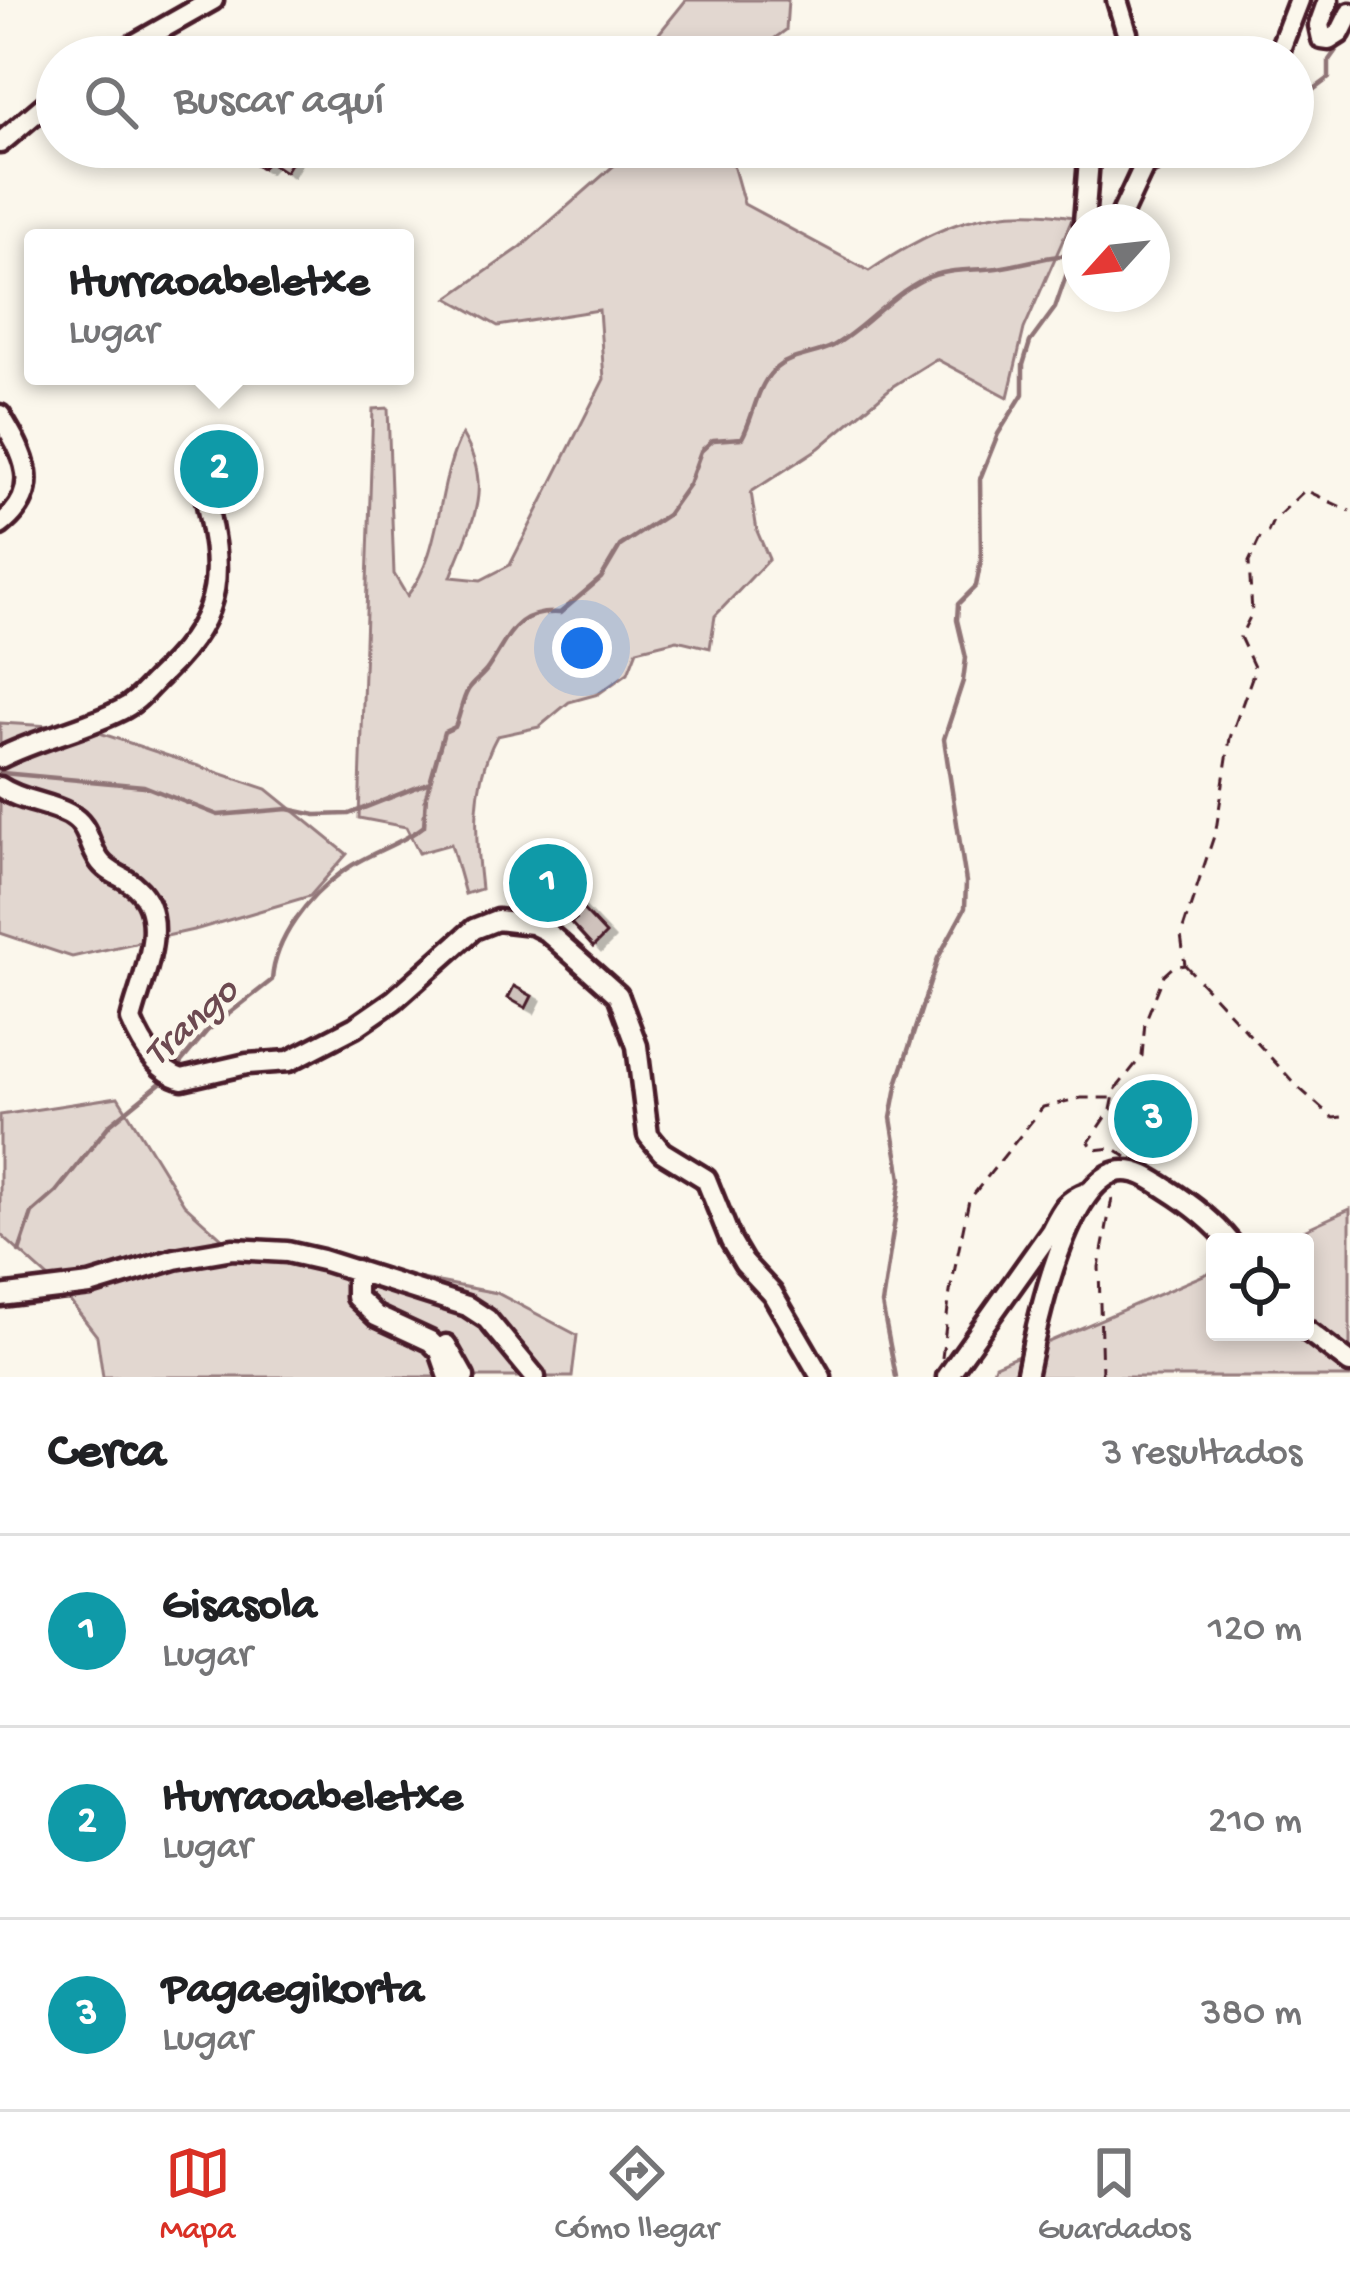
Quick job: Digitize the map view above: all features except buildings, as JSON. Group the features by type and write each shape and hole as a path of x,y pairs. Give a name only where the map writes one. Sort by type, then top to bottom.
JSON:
{"street":[{"path":"149,36 213,0"},
{"path":"1117,0 1127,36"},
{"path":"1285,36 1299,0"},
{"path":"1328,0 1319,25 1322,39 1340,33 1350,13"},
{"path":"0,143 36,113"},
{"path":"1085,204 1088,168"},
{"path":"1126,204 1143,168"},
{"path":"0,415 26,472 22,503 0,525"},
{"path":"0,758 128,706 175,663 197,632 213,600 216,550 196,451"},
{"path":"0,787 77,820 89,833 103,865 135,885 147,901 151,954 131,1020 142,1043 173,1077 289,1061 328,1042 394,1000 486,922 513,919 546,931 618,995 637,1046 648,1135 662,1152 706,1179 731,1241 772,1293 820,1377"},
{"path":"1026,1377 1052,1271 1088,1192 1104,1177 1123,1170 1145,1176 1188,1202 1221,1233"},
{"path":"944,1371 1051,1231 1063,1207 1088,1192"},
{"path":"0,1296 90,1285 175,1259 232,1249 287,1252 467,1306 487,1319 535,1377"},
{"path":"356,1270 356,1297 376,1316 430,1341 445,1343 464,1377"},
{"path":"1314,1336 1350,1363"},
{"path":"430,1341 440,1351 449,1377"}],"path":[{"path":"1350,512 1305,490 1262,534 1249,562 1252,613 1240,637 1256,669 1230,738 1216,830 1181,934 1185,964 1298,1087 1333,1118 1350,1116"},
{"path":"1102,1377 1099,1268 1113,1188 1127,1157 1113,1148 1094,1150 1089,1142 1142,1056 1145,1022 1164,975 1185,964"},
{"path":"944,1371 950,1292 969,1200 1043,1107 1081,1098 1121,1099"}],"shaded area":[{"path":"686,0 788,0 786,30 778,36 657,36"},
{"path":"611,168 734,168 744,204 869,271 917,241 965,222 1016,213 1062,216 1062,242 1024,329 1008,397 936,359 893,386 819,448 751,492 757,531 769,559 715,616 710,648 677,640 637,650 628,673 598,694 569,702 539,727 497,736 479,791 481,889 465,894 451,844 419,853 406,827 359,818 373,409 388,408 394,574 407,596 427,559 462,434 472,454 478,489 472,523 451,577 481,580 510,565 604,379 599,310 498,326 448,298 521,247"},
{"path":"0,723 85,728 267,789 347,854 310,896 198,929 72,957 0,933"},
{"path":"118,1097 184,1204 226,1242 497,1293 577,1335 572,1377 103,1377 97,1336 59,1287 0,1234 0,1115"},
{"path":"1350,1209 1350,1377 991,1377 995,1365 1206,1274 1206,1341 1314,1341 1314,1233 1297,1233"}],"waterway":[{"path":"1314,89 1329,78 1329,60 1344,39"},
{"path":"1145,184 1161,168"},
{"path":"176,1068 207,1031 272,980 279,949 295,920 329,882 424,826 426,796 444,732 455,727 468,690 508,636 532,616 560,613 601,578 620,546 667,515 689,484 701,451 713,440 742,438 773,371 833,346 911,286 933,275 1062,256"},
{"path":"896,1377 882,1304 901,1179 891,1118 898,1081 938,958 965,908 966,882 944,739 966,658 958,604 976,586 981,560 980,479 998,434 1023,394 1023,365 1030,342 1055,308 1062,288"},
{"path":"2,773 144,786 218,815 288,809 316,815 349,814 430,782"},
{"name":"Trango","path":"19,1252 32,1213 56,1192 110,1124 169,1076"}],"place":[{"name":"Iturraoabeletxe","path":"219,469"},
{"name":"Gisasola","path":"548,883"},
{"name":"Pagaegikorta","path":"1153,1119"}]}
